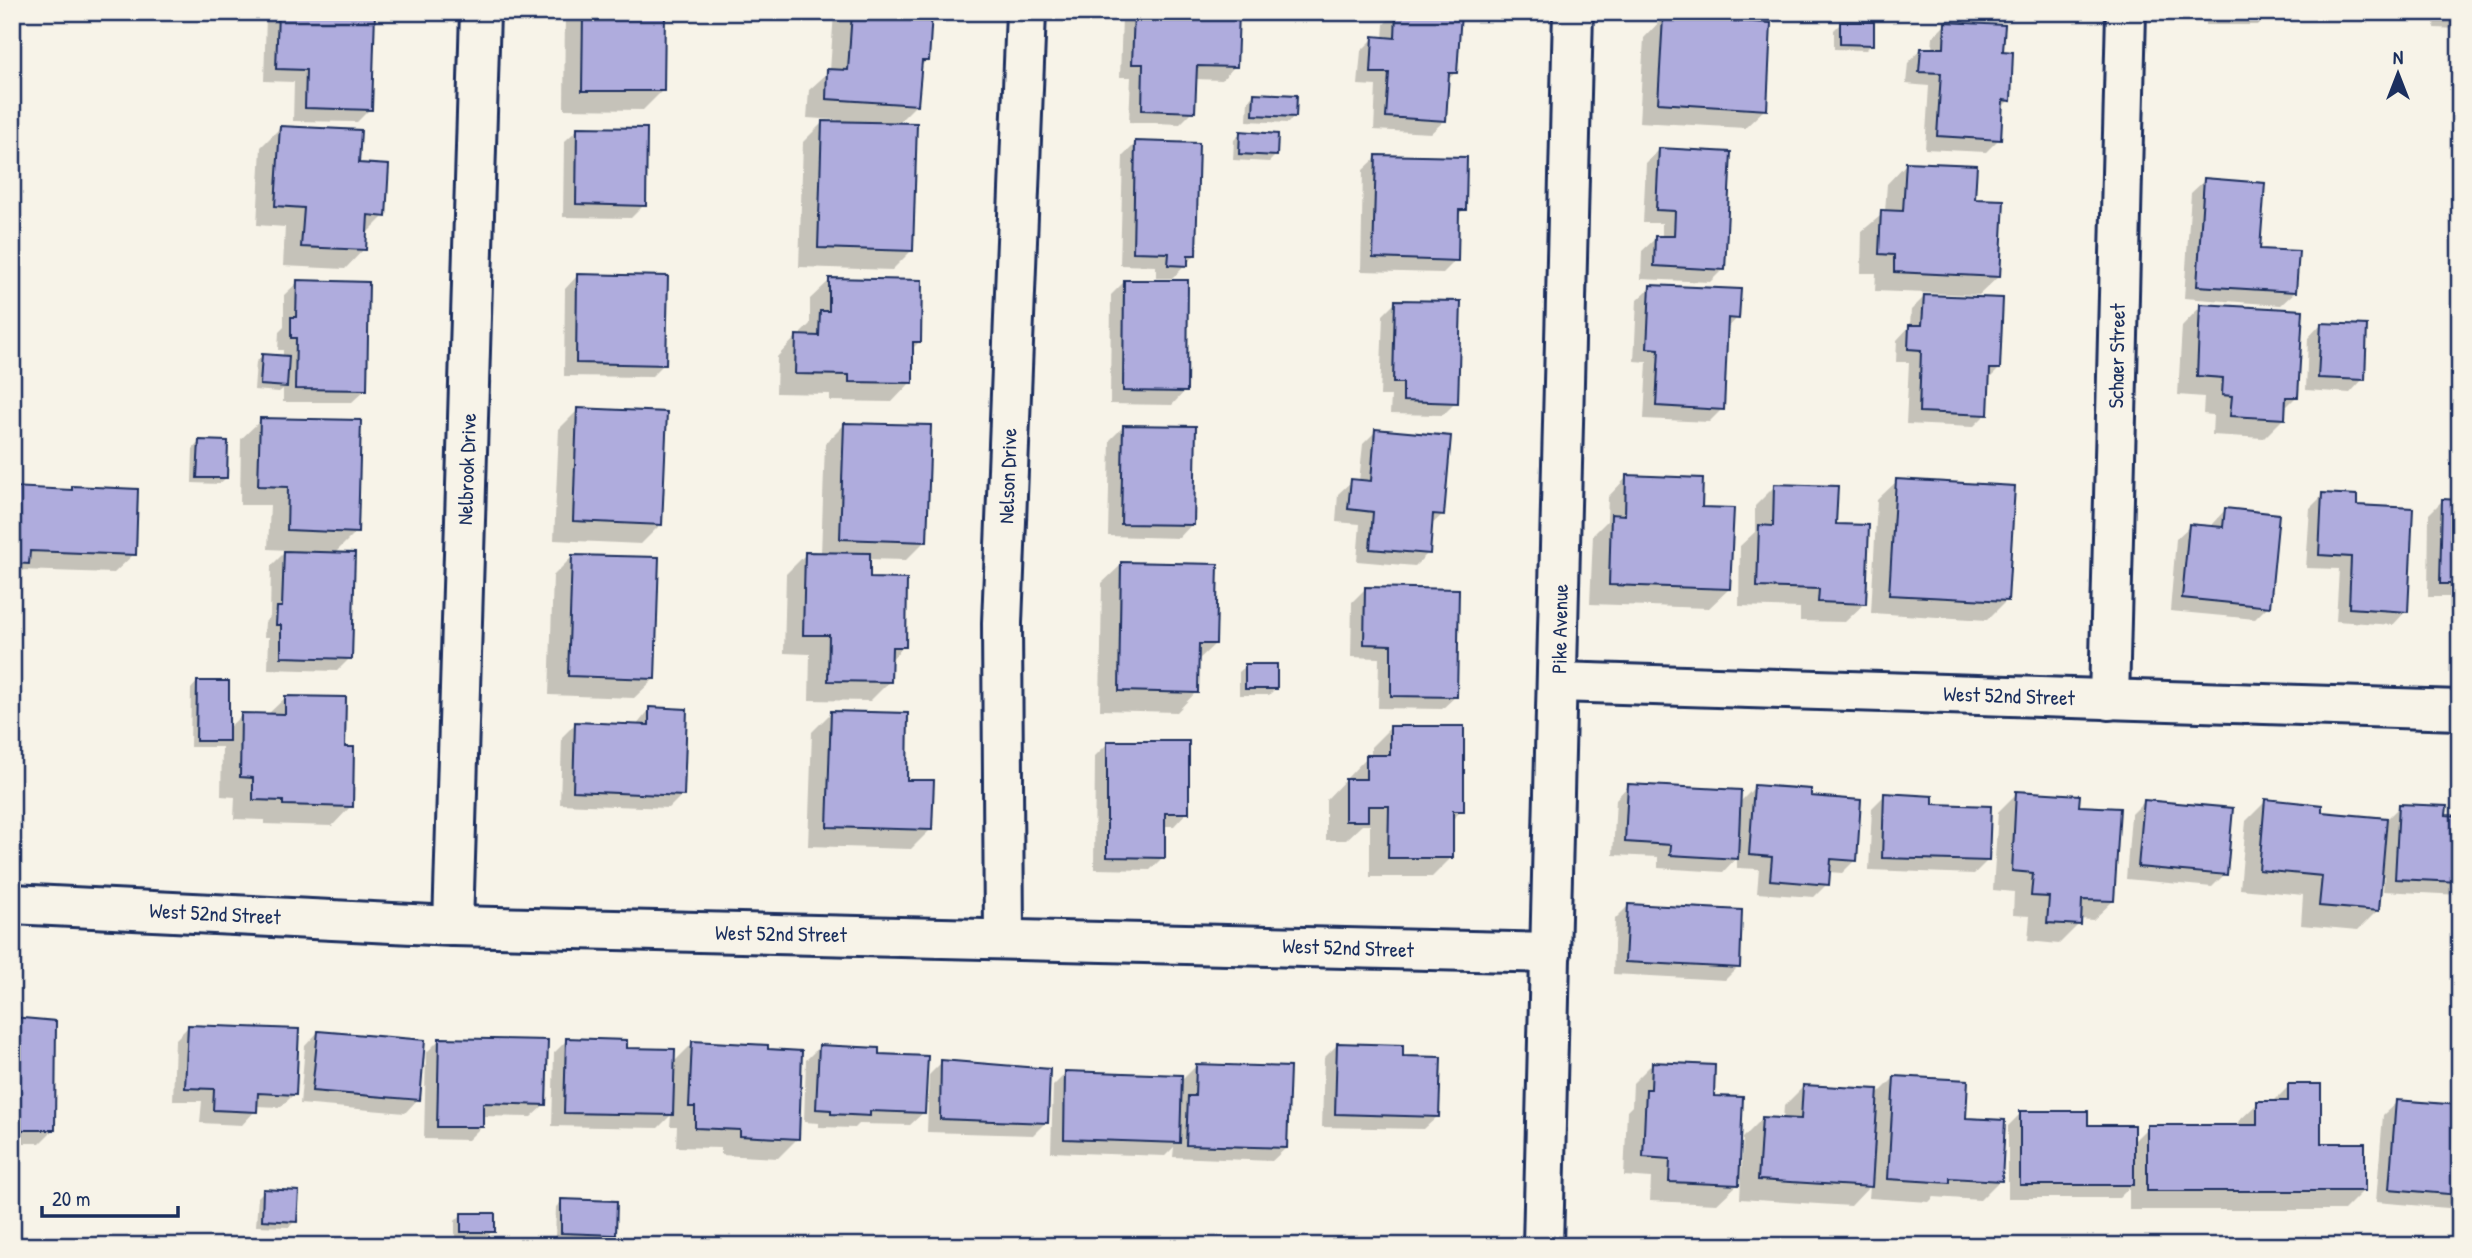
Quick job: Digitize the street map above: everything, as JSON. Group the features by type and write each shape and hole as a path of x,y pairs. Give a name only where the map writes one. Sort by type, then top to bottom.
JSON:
{"street":[{"name":"Nelbrook Drive","path":"453,926 480,12"},
{"name":"Nelson Drive","path":"1004,939 1002,623 1026,12"},
{"name":"Pike Avenue","path":"1543,1246 1573,12"},
{"name":"Schaer Street","path":"2109,700 2126,12"},
{"name":"West 52nd Street","path":"1558,682 2460,710"},
{"name":"West 52nd Street","path":"12,904 453,926 1551,954"}],"building":[{"path":"278,12 375,12 372,110 305,108 306,70 276,69"},
{"path":"583,12 665,12 664,91 582,91"},
{"path":"852,12 932,12 929,61 922,61 918,105 826,99 827,69 848,70"},
{"path":"1134,12 1239,12 1237,67 1197,66 1195,112 1142,110 1143,64 1132,64"},
{"path":"1396,12 1461,13 1457,73 1449,73 1446,121 1386,117 1389,73 1371,73 1373,36 1395,38"},
{"path":"2447,12 2460,12 2460,16 2447,16"},
{"path":"1663,17 1771,23 1767,110 1658,103"},
{"path":"1840,22 1874,22 1874,45 1840,44"},
{"path":"1945,22 2005,25 2003,51 2013,52 2011,101 2003,100 2001,140 1937,136 1941,73 1919,72 1921,48 1944,48"},
{"path":"1254,93 1297,95 1296,117 1253,115"},
{"path":"822,121 917,123 913,251 818,248"},
{"path":"280,126 361,130 359,163 389,165 386,217 368,215 366,250 301,247 304,208 275,206"},
{"path":"577,127 647,128 646,206 576,204"},
{"path":"1240,131 1278,134 1277,156 1239,154"},
{"path":"1135,141 1199,143 1196,255 1188,255 1188,266 1168,265 1169,253 1133,252"},
{"path":"1659,148 1731,152 1725,270 1654,266 1655,236 1674,236 1675,211 1656,210"},
{"path":"1376,155 1467,157 1466,210 1459,210 1458,261 1373,258"},
{"path":"1906,162 1977,165 1975,199 2004,200 2000,277 1894,272 1894,255 1879,254 1881,210 1903,211"},
{"path":"2204,178 2265,183 2260,249 2299,251 2296,292 2197,286"},
{"path":"577,274 668,276 666,365 576,363"},
{"path":"829,278 922,280 921,342 913,342 913,383 849,382 849,375 795,374 796,335 819,336 820,311 829,311"},
{"path":"297,280 369,282 367,390 295,389 296,338 291,338 291,317 296,317"},
{"path":"1124,280 1188,280 1187,392 1123,391"},
{"path":"1650,285 1741,289 1739,319 1728,318 1724,410 1656,406 1659,349 1647,348"},
{"path":"1924,295 2003,298 2000,369 1990,369 1988,415 1919,412 1921,350 1908,349 1909,325 1922,325"},
{"path":"1395,300 1461,301 1458,403 1403,401 1403,383 1393,383"},
{"path":"2200,304 2303,310 2298,397 2286,397 2285,419 2230,416 2232,396 2222,395 2223,378 2197,376"},
{"path":"2321,323 2367,325 2365,380 2318,378"},
{"path":"262,354 289,356 287,387 260,385"},
{"path":"577,408 667,412 662,525 573,521"},
{"path":"260,418 361,420 358,533 287,530 288,487 258,486"},
{"path":"844,423 931,425 927,542 840,539"},
{"path":"1123,425 1196,426 1194,525 1121,524"},
{"path":"1375,429 1451,436 1444,515 1433,514 1430,554 1370,549 1373,512 1348,509 1351,479 1371,481"},
{"path":"199,440 228,441 227,478 197,478"},
{"path":"1626,475 1703,478 1702,507 1734,508 1730,589 1609,585 1611,514 1625,515"},
{"path":"1896,479 2015,486 2008,601 1889,595"},
{"path":"1774,484 1838,486 1836,524 1869,525 1866,604 1818,602 1819,589 1757,587 1759,525 1773,526"},
{"path":"72,486 138,489 136,555 30,551 29,564 12,563 12,487 72,490"},
{"path":"2322,493 2357,495 2357,505 2413,508 2408,612 2349,608 2351,557 2319,555"},
{"path":"2442,499 2460,500 2460,584 2440,584"},
{"path":"2225,508 2279,514 2270,607 2182,598 2189,524 2223,527"},
{"path":"284,551 355,553 352,659 281,657 281,625 276,625 277,607 282,607"},
{"path":"805,552 870,553 870,578 907,579 906,647 892,647 891,682 828,681 829,635 803,635"},
{"path":"572,555 659,557 655,679 568,676"},
{"path":"1121,562 1218,564 1216,644 1199,644 1198,693 1119,691"},
{"path":"1365,587 1459,589 1457,697 1391,696 1391,645 1364,644"},
{"path":"1245,664 1277,664 1277,689 1245,689"},
{"path":"197,681 229,681 229,741 196,741"},
{"path":"285,696 346,697 345,747 354,747 353,807 283,805 283,801 253,800 253,778 240,777 241,713 285,714"},
{"path":"649,707 687,709 684,796 573,791 575,722 649,725"},
{"path":"831,711 908,713 907,780 934,780 932,830 827,827"},
{"path":"1390,726 1464,726 1464,811 1453,811 1453,858 1388,858 1389,806 1368,806 1368,821 1345,821 1345,779 1366,779 1366,755 1390,755"},
{"path":"1107,741 1189,741 1189,813 1165,813 1165,858 1107,857"},
{"path":"1628,784 1741,790 1738,859 1670,855 1671,845 1625,842"},
{"path":"1754,785 1811,789 1811,796 1861,800 1857,861 1831,859 1829,885 1770,880 1772,857 1749,855"},
{"path":"2016,791 2080,795 2079,806 2120,808 2114,901 2082,900 2081,925 2047,923 2049,897 2031,896 2033,873 2012,871"},
{"path":"1884,793 1933,796 1933,804 1991,806 1989,861 1882,858"},
{"path":"2265,799 2322,805 2322,812 2387,818 2379,911 2319,906 2322,876 2259,870"},
{"path":"2144,800 2233,808 2227,875 2138,867"},
{"path":"2399,804 2447,806 2446,815 2460,816 2460,882 2395,879"},
{"path":"1628,904 1742,910 1740,968 1625,962"},
{"path":"12,1017 56,1021 55,1130 12,1130"},
{"path":"188,1025 299,1029 296,1095 258,1093 257,1112 213,1110 214,1089 185,1088"},
{"path":"318,1031 425,1040 420,1100 312,1091"},
{"path":"439,1038 548,1040 546,1105 483,1103 483,1127 437,1127"},
{"path":"566,1038 627,1040 627,1048 675,1049 673,1115 564,1113"},
{"path":"692,1041 768,1045 768,1049 802,1051 799,1139 740,1136 740,1130 695,1128 695,1107 689,1107"},
{"path":"1337,1043 1403,1045 1403,1056 1441,1057 1439,1117 1335,1114"},
{"path":"819,1045 879,1048 879,1054 928,1056 925,1113 870,1111 870,1116 831,1114 831,1110 816,1109"},
{"path":"941,1060 1050,1069 1048,1123 940,1119"},
{"path":"1652,1062 1715,1065 1714,1096 1743,1097 1739,1185 1669,1182 1670,1159 1643,1157 1646,1089 1651,1089"},
{"path":"1196,1064 1290,1067 1287,1148 1186,1145 1188,1096 1195,1096"},
{"path":"1065,1071 1182,1075 1180,1143 1064,1139"},
{"path":"1894,1076 1968,1080 1966,1118 2005,1120 2002,1181 1950,1178 1950,1183 1888,1179"},
{"path":"2288,1084 2321,1084 2321,1143 2365,1143 2365,1191 2147,1191 2147,1125 2257,1125 2257,1101 2288,1101"},
{"path":"1803,1085 1878,1089 1872,1187 1758,1180 1762,1117 1801,1119"},
{"path":"2396,1100 2460,1105 2460,1195 2389,1189"},
{"path":"2020,1111 2088,1111 2088,1125 2134,1125 2134,1185 2020,1185"},
{"path":"263,1189 299,1191 297,1222 262,1220"},
{"path":"561,1199 617,1201 616,1235 561,1233"},
{"path":"461,1213 495,1213 495,1232 461,1232"},
{"path":"322,1241 380,1244 380,1246 322,1246"}]}
